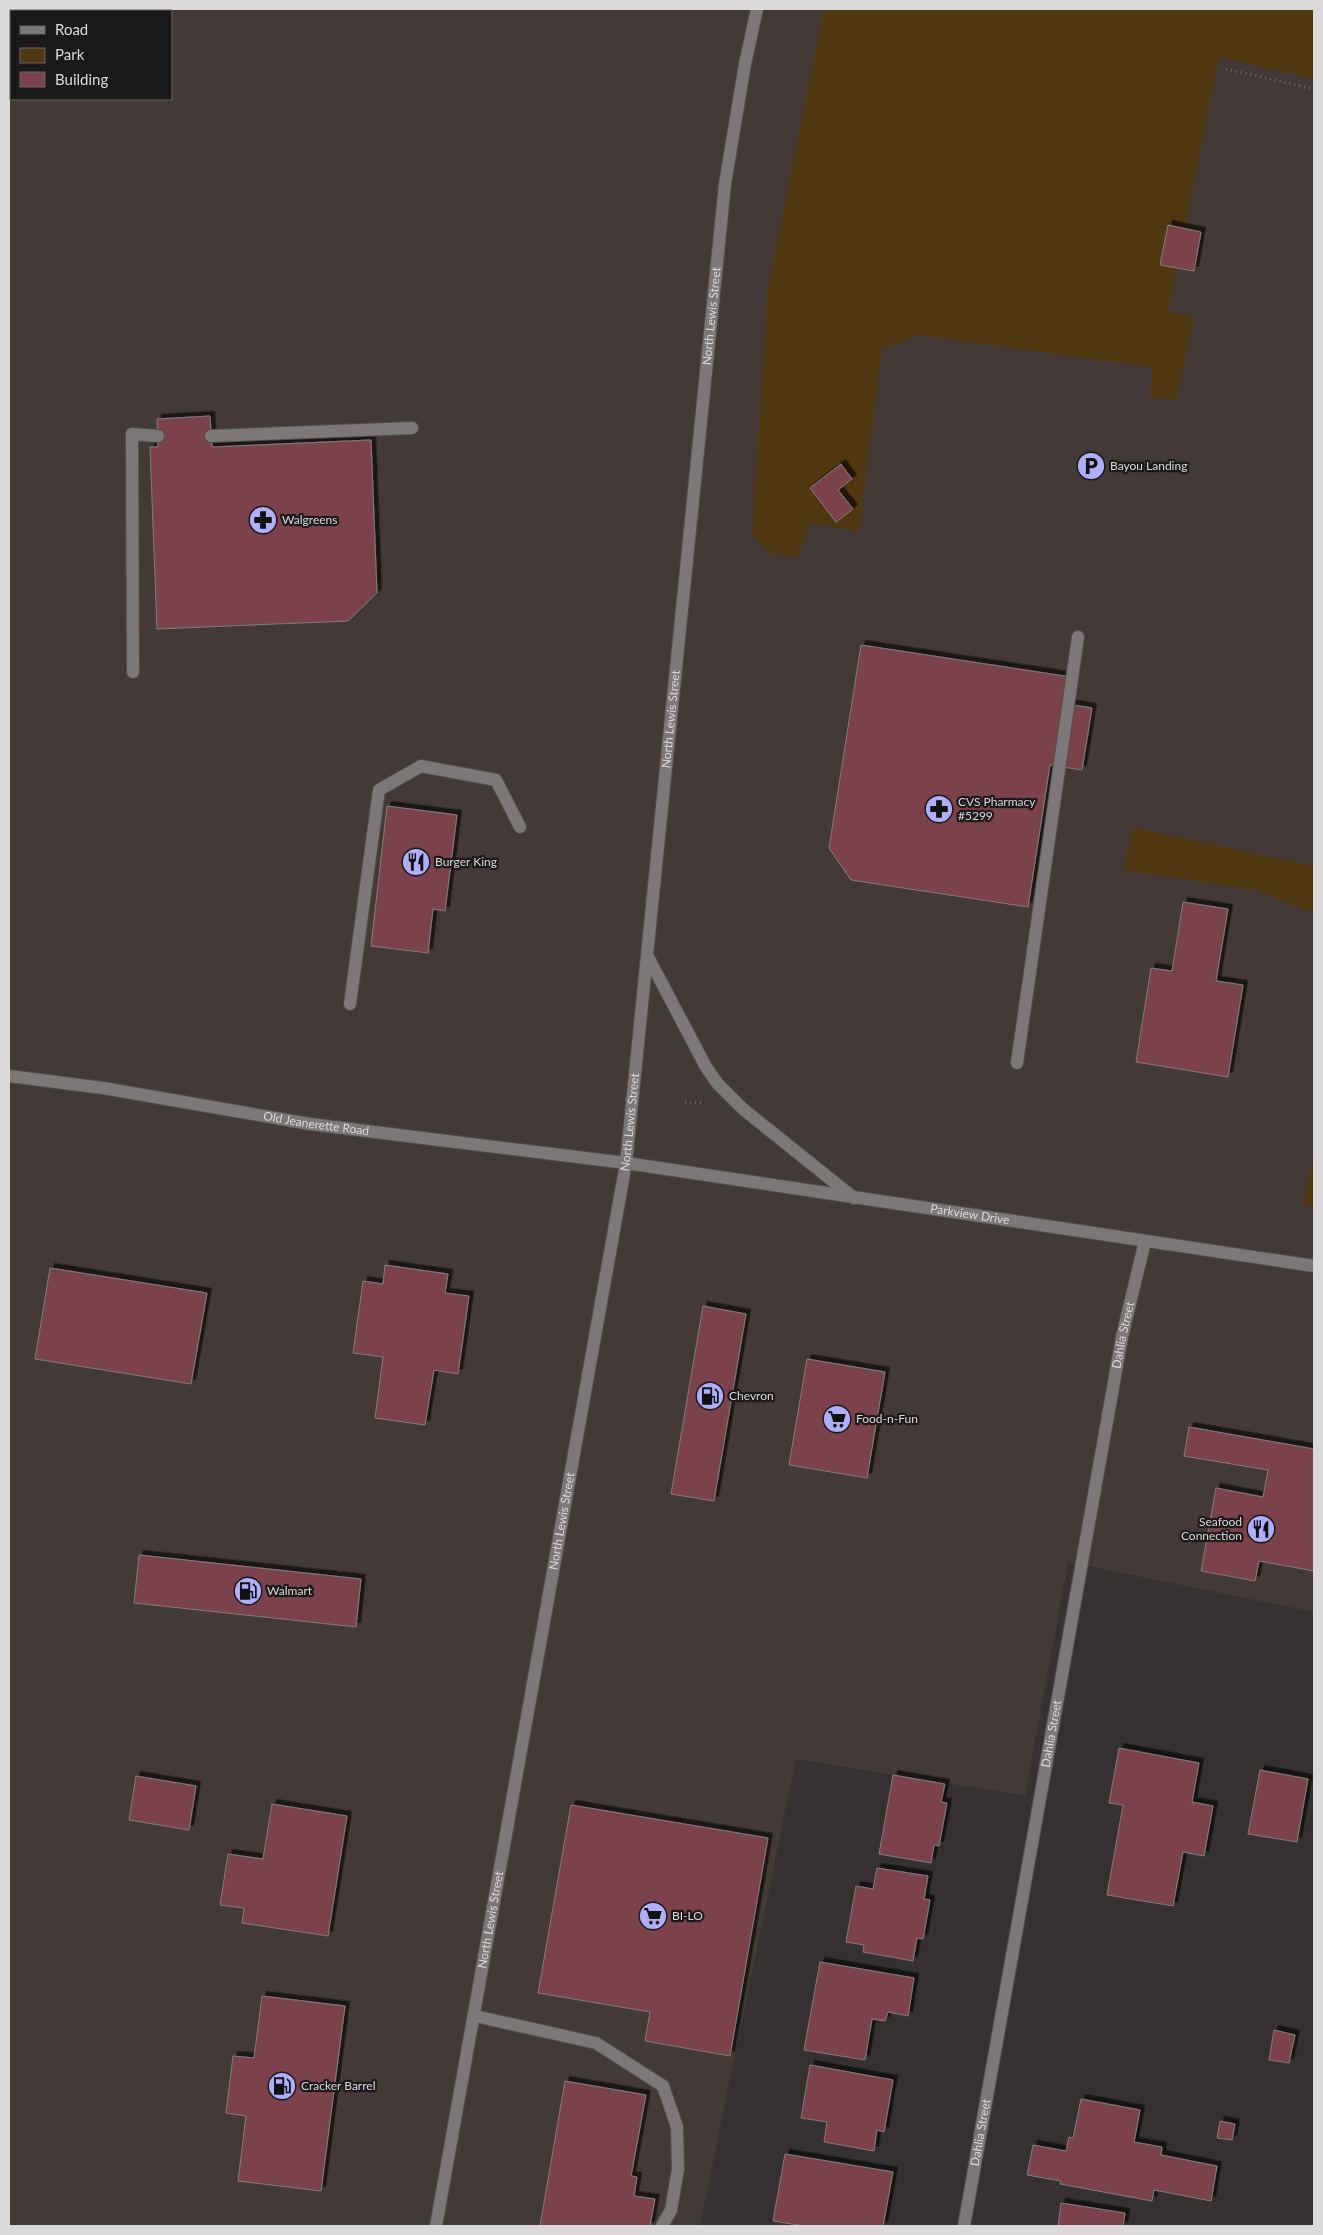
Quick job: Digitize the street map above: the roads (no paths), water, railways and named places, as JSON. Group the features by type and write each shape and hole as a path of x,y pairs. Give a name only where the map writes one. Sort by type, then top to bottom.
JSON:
{"main road":[{"name":"North Lewis Street","path":"436,2226 626,1164 725,184 745,64 757,9"},
{"path":"211,436 412,428"},
{"path":"133,672 132,434 158,436"},
{"path":"1016,1063 1078,637"},
{"path":"350,1004 379,790 421,766 496,780 520,827"},
{"path":"647,954 717,1083 743,1109 854,1198"},
{"name":"Old Jeanerette Road","path":"9,1076 102,1088 310,1124 626,1164"},
{"name":"Parkview Drive","path":"626,1164 1314,1266"},
{"name":"Dahlia Street","path":"964,2226 1122,1337 1145,1241"},
{"path":"475,2016 596,2042 663,2086 677,2127 678,2169 670,2210 662,2226"}],"place":[{"name":"Bayou Landing","path":"1091,466"},
{"name":"Walgreens","path":"263,520"},
{"name":"CVS Pharmacy #5299","path":"939,809"},
{"name":"Burger King","path":"416,862"},
{"name":"Chevron","path":"710,1396"},
{"name":"Food-n-Fun","path":"837,1419"},
{"name":"Seafood Connection","path":"1261,1529"},
{"name":"Walmart","path":"248,1591"},
{"name":"BI-LO","path":"653,1916"},
{"name":"Cracker Barrel","path":"282,2086"}]}
